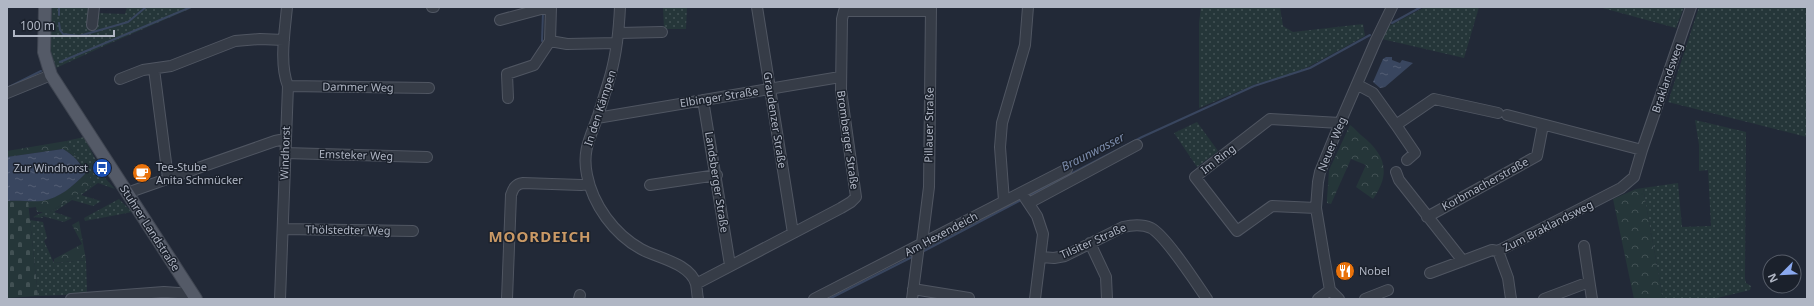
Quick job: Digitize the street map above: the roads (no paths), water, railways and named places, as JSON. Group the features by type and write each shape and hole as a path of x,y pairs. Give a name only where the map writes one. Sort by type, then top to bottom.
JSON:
{"main road":[{"name":"Stuhrer Landstraße","path":"45,7 44,52 51,75 194,296"}],"street":[{"path":"92,25 94,7"},
{"name":"Windhorst","path":"280,299 288,86 284,78 284,40 287,7"},
{"name":"In den Kämpen","path":"620,7 618,38 611,73 597,118 586,146 586,162 589,184 599,206 622,235 641,249 681,267 692,277 696,284"},
{"name":"Graudenzer Straße","path":"757,7 793,233"},
{"path":"1004,201 1000,147 1002,123 1025,45 1028,7"},
{"name":"Neuer Weg","path":"1330,290 1316,208 1320,172 1340,122 1392,7"},
{"name":"Braklandsweg","path":"1642,150 1691,7"},
{"path":"500,20 547,9 550,41 534,65 507,74 508,98"},
{"name":"Bromberger Straße","path":"696,284 852,202 856,197 840,77 842,14 844,11 931,9"},
{"name":"Pillauer Straße","path":"912,294 929,187 931,9"},
{"path":"550,41 567,44 662,32"},
{"path":"120,79 143,70 171,66 235,41 260,39 284,40"},
{"path":"154,69 168,178"},
{"path":"7,93 51,75"},
{"name":"Elbinger Straße","path":"597,118 840,77"},
{"path":"1358,85 1373,93 1415,153 1407,160"},
{"name":"Dammer Weg","path":"288,86 429,88"},
{"name":"Landsberger Straße","path":"703,100 717,175 730,265"},
{"path":"1396,125 1434,100 1502,114 1642,150"},
{"name":"Im Ring","path":"1316,208 1272,206 1237,231 1195,177 1270,119 1340,122"},
{"name":"Korbmacherstraße","path":"1427,217 1537,156 1543,125"},
{"path":"127,192 275,141 285,139"},
{"path":"1035,299 1043,234 1037,216 1024,197 1137,144"},
{"name":"Zum Braklandsweg","path":"1430,273 1492,250 1498,251 1621,188 1634,177 1642,150"},
{"name":"Emsteker Weg","path":"285,153 427,157"},
{"name":"Am Hexendeich","path":"814,299 920,248 1004,201 1024,197 1067,169"},
{"path":"1396,172 1399,180 1463,262"},
{"path":"650,185 717,175"},
{"path":"507,299 511,195 514,187 523,183 589,184"},
{"name":"Tilsiter Straße","path":"1041,257 1061,257 1123,227 1140,225 1150,228 1160,234 1207,299"},
{"name":"Thölstedter Weg","path":"283,229 413,231"},
{"path":"1090,242 1106,277 1107,299"},
{"path":"1584,246 1592,299"},
{"path":"1498,251 1508,278 1511,299"},
{"path":"1544,299 1589,282"},
{"path":"696,284 698,299"},
{"path":"1318,299 1330,290 1339,299"},
{"path":"1365,299 1388,290"},
{"path":"71,299 164,292 194,296"},
{"path":"912,294 968,298"},
{"path":"280,299 289,299"}],"water":[{"path":"1386,57 1392,57 1392,60 1400,63 1402,60 1413,63 1385,87 1380,88 1373,82 1383,59"},
{"path":"63,149 76,159 85,174 76,183 55,197 42,201 7,201 7,157"}],"waterway":[{"path":"59,7 59,15"},
{"path":"59,23 60,30 63,34 79,36 128,22 146,7"},
{"path":"60,62 191,7"},
{"name":"Braunwasser","path":"1392,23 1421,7"},
{"path":"542,41 543,12"},
{"name":"Braunwasser","path":"1028,196 1142,137 1254,86 1310,68 1370,35"},
{"path":"7,88 41,71"},
{"name":"Braunwasser","path":"922,252 1023,199"},
{"name":"Braunwasser","path":"829,299 914,256"}],"place":[{"name":"Zur Windhorst","path":"102,168"},
{"name":"Tee-Stube Anita Schmücker","path":"142,173"},
{"name":"Nobel","path":"1345,271"}],"district":[{"name":"MOORDEICH","path":"540,237"}]}
